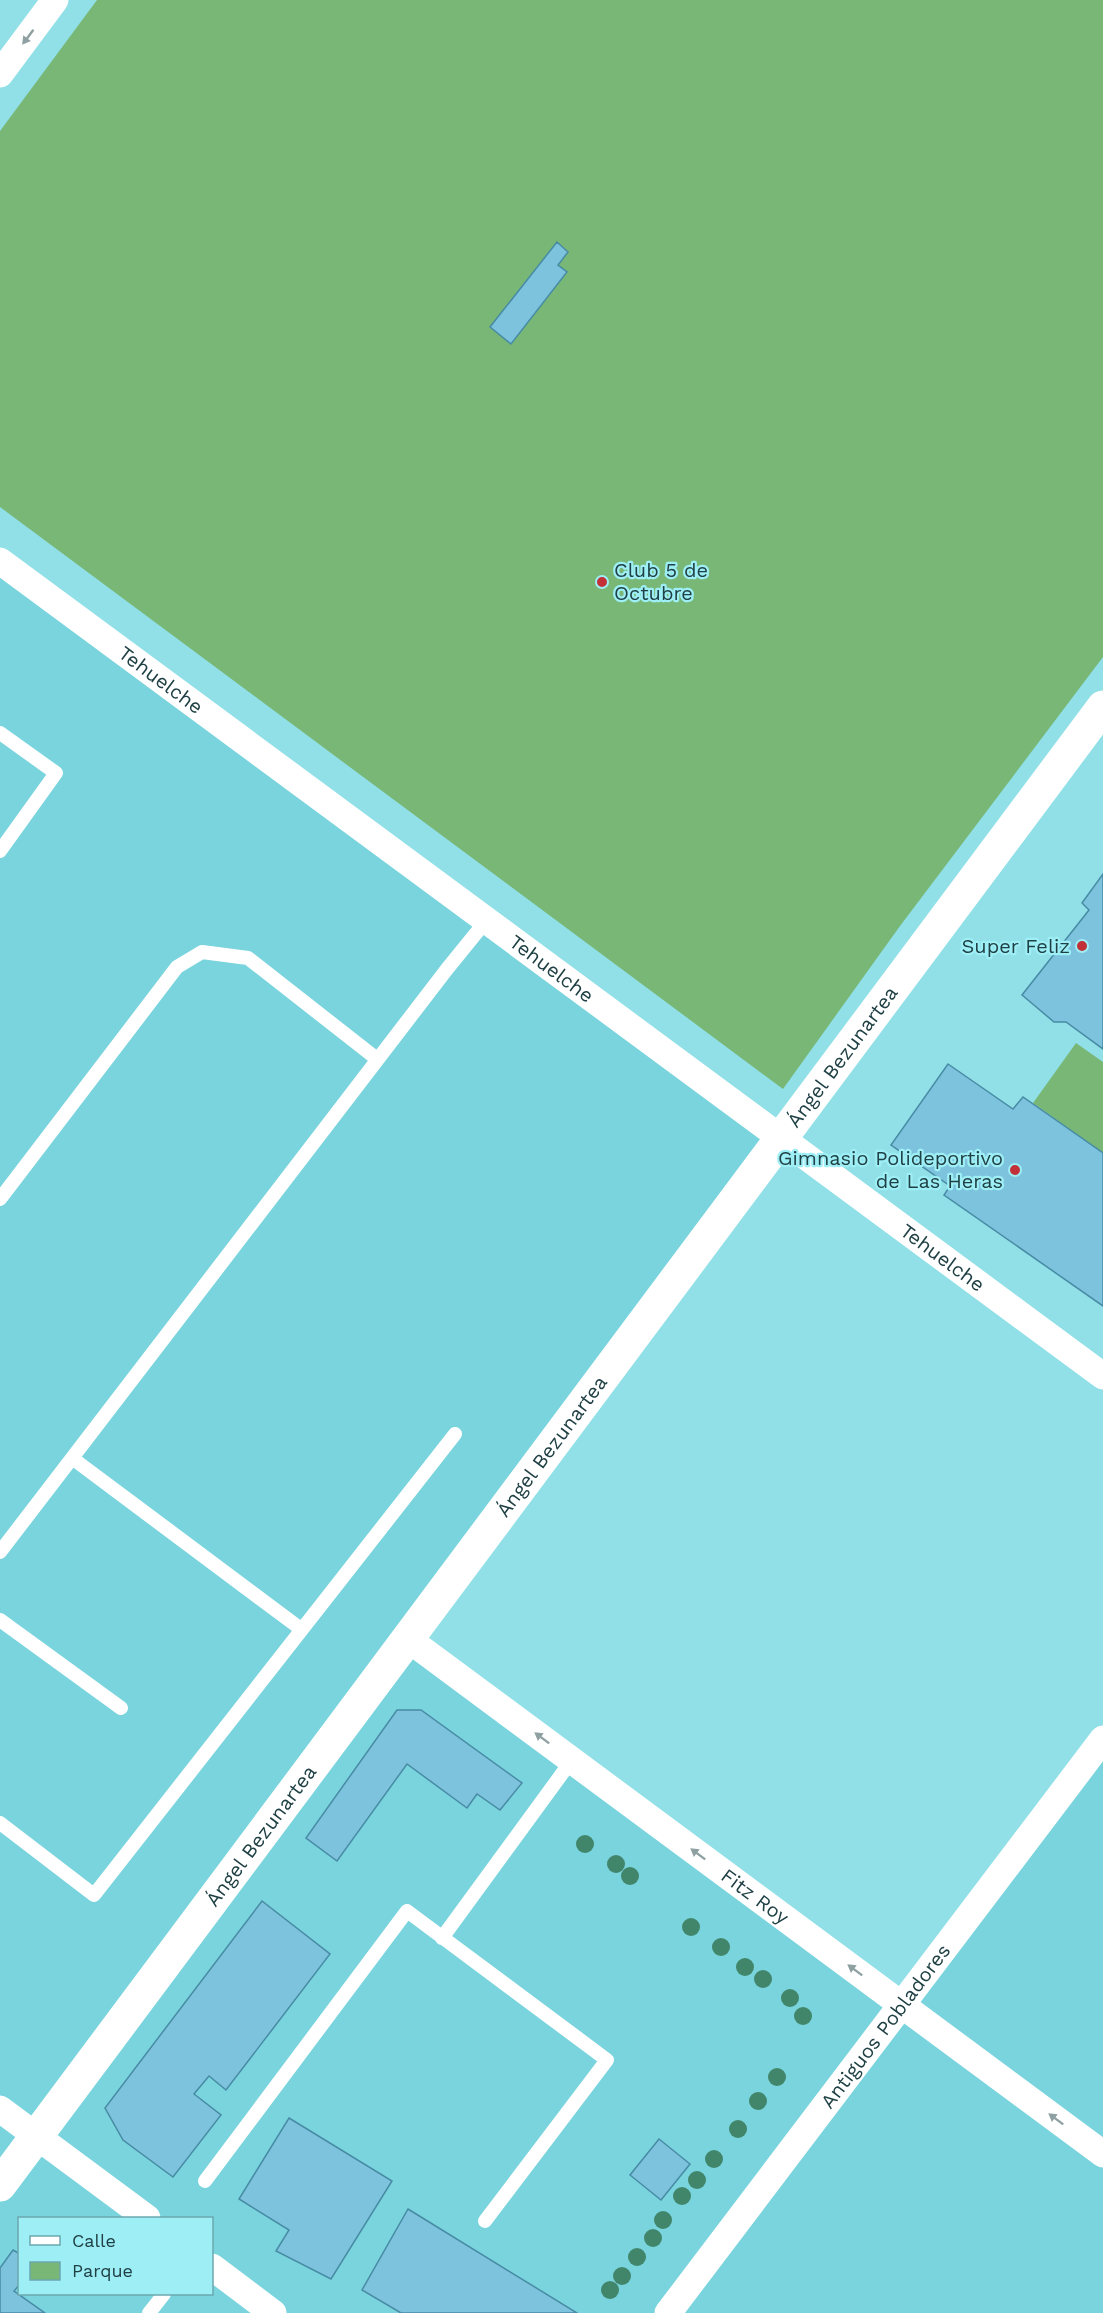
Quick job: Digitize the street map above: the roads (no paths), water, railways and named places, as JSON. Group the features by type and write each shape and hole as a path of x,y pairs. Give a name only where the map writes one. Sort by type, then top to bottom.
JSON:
{"street":[{"path":"0,74 55,0"},
{"name":"Tehuelche","path":"0,561 1103,1376"},
{"name":"Ángel Bezunartea","path":"0,2185 1103,707"},
{"name":"Fitz Roy","path":"408,1639 1103,2154"},
{"name":"Antiguos Pobladores","path":"668,2313 1103,1739"},
{"path":"0,2109 146,2217"},
{"path":"213,2268 273,2313"}],"lane":[{"path":"0,733 56,773 0,851"},
{"path":"0,1552 377,1059 486,921"},
{"path":"0,1199 177,967 202,952 248,958 377,1059"},
{"path":"0,1823 94,1895 455,1434"},
{"path":"72,1458 301,1629"},
{"path":"0,1620 121,1708"},
{"path":"442,1938 572,1760"},
{"path":"205,2181 407,1911 607,2060 486,2221"},
{"path":"148,2313 163,2295"}],"place":[{"name":"Club 5 de Octubre","path":"602,582"},
{"name":"Super Feliz","path":"1082,946"},
{"name":"Gimnasio Polideportivo de Las Heras","path":"1015,1170"}]}
